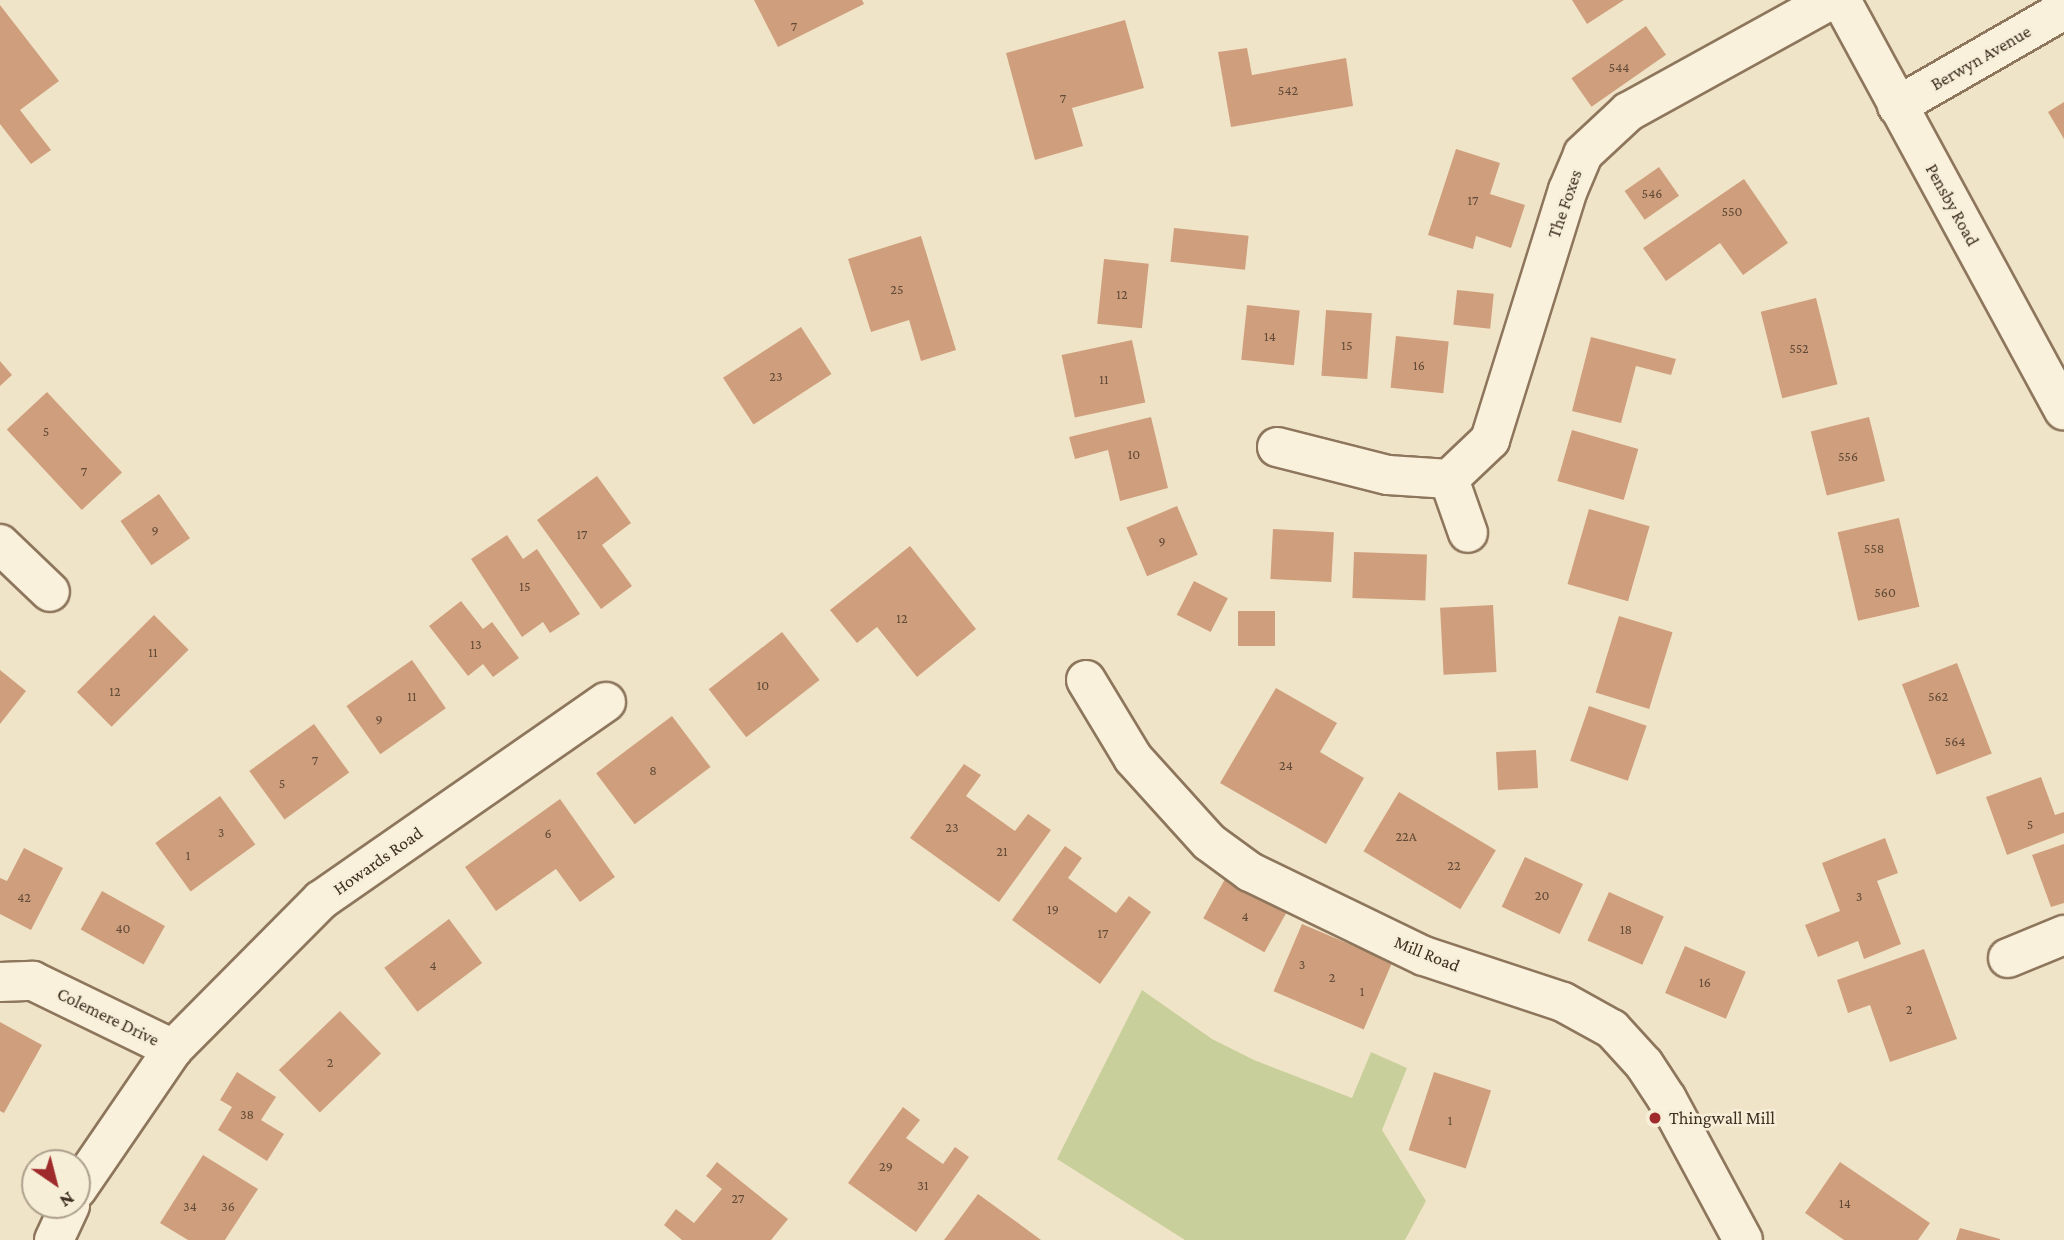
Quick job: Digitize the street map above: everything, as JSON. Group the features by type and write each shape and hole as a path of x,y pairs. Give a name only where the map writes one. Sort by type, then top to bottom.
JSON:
{"street":[{"name":"The Foxes","path":"1449,479 1490,440 1568,190 1583,154 1628,112 1831,0"},
{"name":"Pensby Road","path":"1841,0 2064,410"},
{"name":"Berwyn Avenue","path":"1897,106 2064,10"},
{"path":"1277,447 1388,475 1449,479 1468,533"},
{"path":"0,544 51,592"},
{"name":"Mill Road","path":"1086,680 1133,758 1209,842 1250,872 1424,956 1563,1002 1612,1029 1644,1064 1667,1099 1743,1240"},
{"name":"Howards Road","path":"173,1049 321,900 607,702"},
{"path":"2008,958 2064,935"},
{"name":"Colemere Drive","path":"0,982 33,981 173,1049 91,1169"},
{"path":"54,1240 64,1219"}],"green space":[{"path":"1142,990 1212,1039 1254,1060 1352,1098 1371,1052 1407,1068 1382,1130 1426,1201 1405,1240 1185,1240 1057,1159"}],"building":[{"path":"754,0 862,0 864,4 778,47"},
{"path":"1572,0 1624,0 1587,24"},
{"path":"0,5 59,81 20,110 51,150 31,164 0,124"},
{"path":"1125,20 1144,88 1072,108 1083,146 1035,160 1006,53"},
{"path":"1646,26 1666,55 1592,107 1571,78"},
{"path":"1247,48 1252,75 1346,58 1353,106 1231,127 1218,52"},
{"path":"2064,102 2064,139 2048,112"},
{"path":"1456,149 1500,163 1490,194 1525,205 1511,248 1476,236 1473,249 1428,235"},
{"path":"1659,167 1679,196 1645,220 1625,191"},
{"path":"1744,179 1788,243 1743,275 1720,243 1666,281 1643,248"},
{"path":"1174,228 1249,236 1245,270 1170,262"},
{"path":"921,236 956,350 921,361 909,320 871,332 848,259"},
{"path":"1104,259 1149,264 1142,328 1097,324"},
{"path":"1457,290 1494,294 1490,329 1453,325"},
{"path":"1816,298 1838,384 1782,398 1761,312"},
{"path":"1247,305 1300,311 1294,365 1241,360"},
{"path":"1326,310 1372,313 1367,379 1321,376"},
{"path":"801,327 831,374 754,425 723,378"},
{"path":"1396,336 1449,342 1443,393 1391,388"},
{"path":"1591,337 1676,359 1671,375 1636,366 1621,423 1572,411"},
{"path":"1132,340 1145,403 1075,418 1062,355"},
{"path":"0,361 12,375 0,386"},
{"path":"47,392 122,472 82,510 7,430"},
{"path":"1151,417 1168,488 1120,501 1108,450 1075,459 1069,437"},
{"path":"1869,417 1885,481 1827,496 1811,432"},
{"path":"1572,430 1638,449 1624,500 1557,481"},
{"path":"597,476 631,523 602,545 632,586 601,609 537,520"},
{"path":"159,494 190,538 151,565 120,521"},
{"path":"1177,506 1198,555 1147,576 1126,527"},
{"path":"1589,509 1650,526 1628,601 1568,584"},
{"path":"1899,518 1919,607 1858,621 1838,532"},
{"path":"1273,529 1334,532 1331,582 1270,579"},
{"path":"507,535 523,559 537,549 580,614 550,633 543,622 522,637 471,559"},
{"path":"910,546 976,629 917,677 877,627 857,643 830,610"},
{"path":"1354,552 1427,555 1425,601 1352,598"},
{"path":"1194,581 1228,598 1211,632 1177,615"},
{"path":"461,601 483,629 492,622 519,658 493,677 483,664 468,676 429,626"},
{"path":"1493,605 1497,672 1444,675 1440,608"},
{"path":"1238,611 1275,611 1275,646 1238,646"},
{"path":"154,615 189,650 112,727 77,692"},
{"path":"1619,616 1673,632 1649,709 1596,693"},
{"path":"782,632 820,680 746,737 709,689"},
{"path":"412,660 446,708 380,754 346,706"},
{"path":"1957,663 1992,754 1937,775 1902,684"},
{"path":"0,670 26,691 0,724"},
{"path":"1276,688 1337,723 1320,752 1364,778 1326,844 1220,783"},
{"path":"1589,706 1647,726 1628,781 1570,761"},
{"path":"672,716 711,767 635,824 596,773"},
{"path":"314,724 349,773 285,820 249,771"},
{"path":"1536,750 1538,788 1498,790 1496,752"},
{"path":"964,764 981,775 966,796 1015,831 1028,814 1051,830 999,902 910,838"},
{"path":"2041,777 2055,815 2064,812 2064,833 2007,855 1986,797"},
{"path":"1399,792 1496,850 1460,909 1363,851"},
{"path":"220,796 255,845 191,892 155,843"},
{"path":"560,799 615,877 580,902 556,869 496,911 465,867"},
{"path":"1885,838 1898,873 1877,881 1901,944 1864,959 1858,941 1818,957 1805,925 1840,911 1822,863"},
{"path":"2064,844 2064,903 2051,907 2032,855"},
{"path":"1065,846 1082,858 1068,878 1116,913 1129,896 1151,912 1100,984 1012,920"},
{"path":"24,848 63,868 31,930 0,914 0,878 7,881"},
{"path":"1525,857 1583,884 1560,934 1502,907"},
{"path":"1225,879 1286,913 1264,952 1203,918"},
{"path":"102,891 165,926 144,964 81,929"},
{"path":"1609,892 1664,916 1642,965 1587,940"},
{"path":"449,919 482,963 417,1012 384,968"},
{"path":"1302,924 1392,962 1364,1029 1273,991"},
{"path":"1685,946 1746,972 1726,1019 1665,993"},
{"path":"1924,949 1957,1039 1890,1062 1870,1005 1848,1013 1837,980"},
{"path":"340,1011 381,1053 320,1112 279,1070"},
{"path":"0,1022 42,1045 4,1113 0,1111"},
{"path":"237,1072 276,1097 261,1120 284,1134 267,1161 218,1130 232,1107 220,1100"},
{"path":"1434,1072 1491,1091 1466,1169 1409,1150"},
{"path":"903,1107 920,1120 906,1138 943,1164 955,1147 969,1157 916,1232 848,1183"},
{"path":"203,1155 258,1189 225,1240 188,1240 160,1223"},
{"path":"717,1162 788,1219 771,1240 682,1240 664,1225 676,1209 694,1223 722,1189 706,1176"},
{"path":"1840,1162 1930,1223 1918,1240 1844,1240 1805,1213"},
{"path":"978,1194 1018,1223 1041,1240 944,1240"},
{"path":"1960,1228 2000,1239 2000,1240 1956,1240"}],"place":[{"name":"Thingwall Mill","path":"1655,1118"}]}
